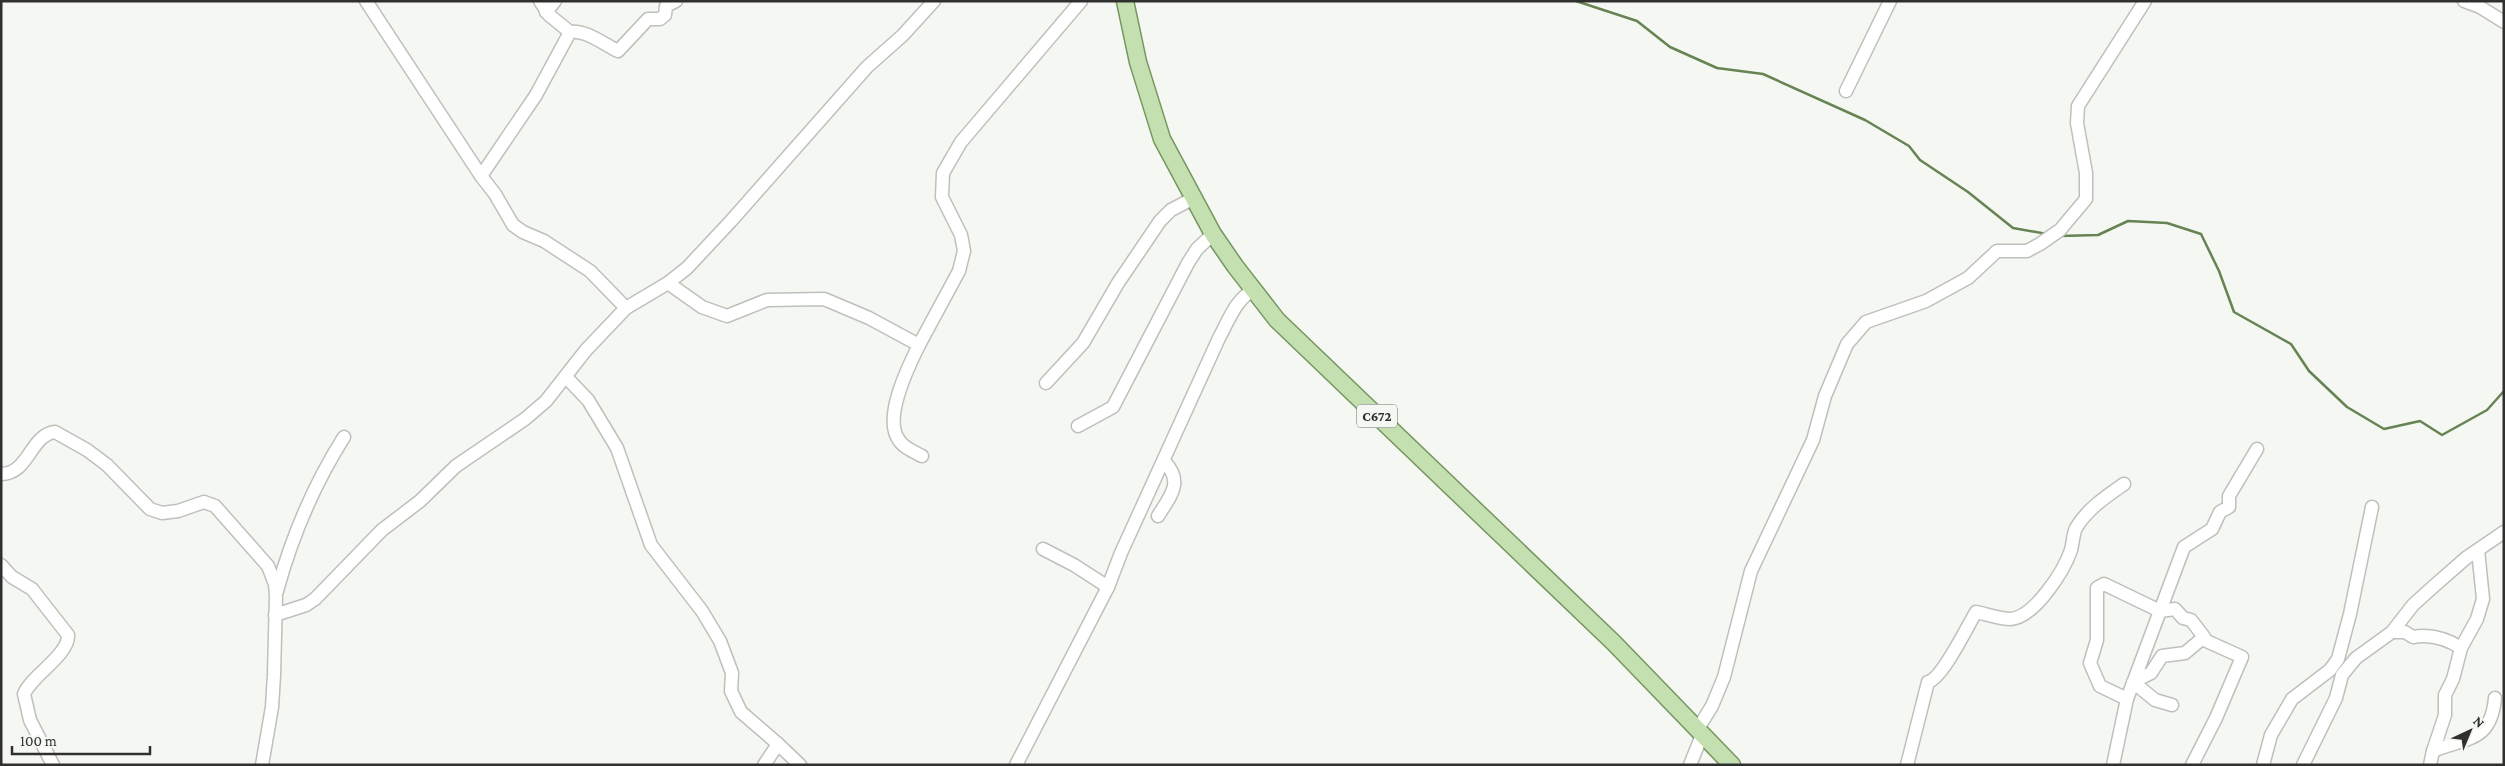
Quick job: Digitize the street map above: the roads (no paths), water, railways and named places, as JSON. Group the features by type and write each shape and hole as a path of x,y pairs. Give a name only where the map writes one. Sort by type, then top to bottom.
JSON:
{"main road":[{"name":"C672","path":"1125,1 1138,62 1162,140 1213,234 1277,320 1614,643 1732,765"}],"street":[{"path":"366,1 481,176 495,194 513,225 523,232 544,241 590,271 626,308"},
{"path":"555,1 543,7 570,32 574,31 595,39 618,51 648,19 660,19 664,15 666,6 676,1"},
{"path":"275,615 306,605 315,600 370,540 420,501 456,466 525,419 546,400 586,350 626,308 668,284 708,247 867,67 903,35 934,1"},
{"path":"922,456 905,447 897,438 893,416 919,345 959,270 964,251 961,235 942,197 943,173 946,164 961,142 1081,1"},
{"path":"1846,91 1890,1"},
{"path":"1690,765 1700,732 1724,677 1751,571 1813,440 1825,396 1847,344 1866,322 1926,301 1968,278 1987,258 1997,251 2027,251 2054,235 2072,218 2086,199 2086,173 2077,123 2078,106 2145,1"},
{"path":"2464,1 2481,4 2504,22"},
{"path":"481,176 536,95 570,32"},
{"path":"1046,383 1083,343 1118,284 1160,221 1171,210 1194,198"},
{"path":"1078,426 1113,407 1188,263 1197,250 1213,234"},
{"path":"668,284 702,307 727,316 767,300 824,299 869,318 919,345"},
{"path":"1016,765 1108,587 1121,552 1231,315 1248,293 1254,290"},
{"path":"566,377 588,400 617,448 651,545 702,611 720,641 732,674 731,691 741,712 800,765"},
{"path":"1,474 17,470 47,434 59,433 107,465 150,509 162,512 178,511 204,502 215,506 262,558 275,584 276,596 272,707 262,765"},
{"path":"276,596 289,548 304,512 318,480 344,437"},
{"path":"2112,765 2127,699 2184,547 2212,529 2220,512 2228,508 2229,496 2257,449"},
{"path":"1158,516 1175,485 1175,478 1164,461"},
{"path":"1907,765 1928,682 1937,676 1950,659 1953,649 1976,612 2009,619 2029,613 2039,602 2062,566 2070,551 2076,529 2094,507 2124,484"},
{"path":"2263,765 2271,735 2292,699 2330,670 2338,659 2350,614 2372,507"},
{"path":"2303,765 2336,698 2342,675 2356,658 2392,632 2422,597 2478,550 2504,532"},
{"path":"1043,549 1074,565 1108,587"},
{"path":"2430,765 2432,751 2444,715 2445,696 2453,678 2461,648 2477,619 2483,600 2478,550"},
{"path":"1,565 12,577 32,589 68,635 63,649 30,684 24,694 30,720 53,765"},
{"path":"2127,699 2100,686 2090,664 2097,640 2097,588 2104,584 2160,611 2175,609 2183,618 2191,620 2204,637 2185,653 2162,656 2151,673 2133,682"},
{"path":"2392,632 2405,632 2413,637 2441,638 2461,648"},
{"path":"2192,765 2216,718 2242,657 2202,639"},
{"path":"2133,682 2155,700 2172,705"},
{"path":"2432,751 2480,734 2490,724 2494,714 2495,698"},
{"path":"764,765 778,744"}],"waterway":[{"path":"1576,1 1637,21 1670,47 1717,68 1763,74 1865,120 1909,146 1920,160 1968,192 2013,228 2047,234"},
{"path":"2060,236 2098,235 2128,221 2167,223 2201,234 2219,271 2234,312 2291,344 2309,371 2347,407 2384,429 2420,421 2442,435 2487,410 2504,391"}]}
